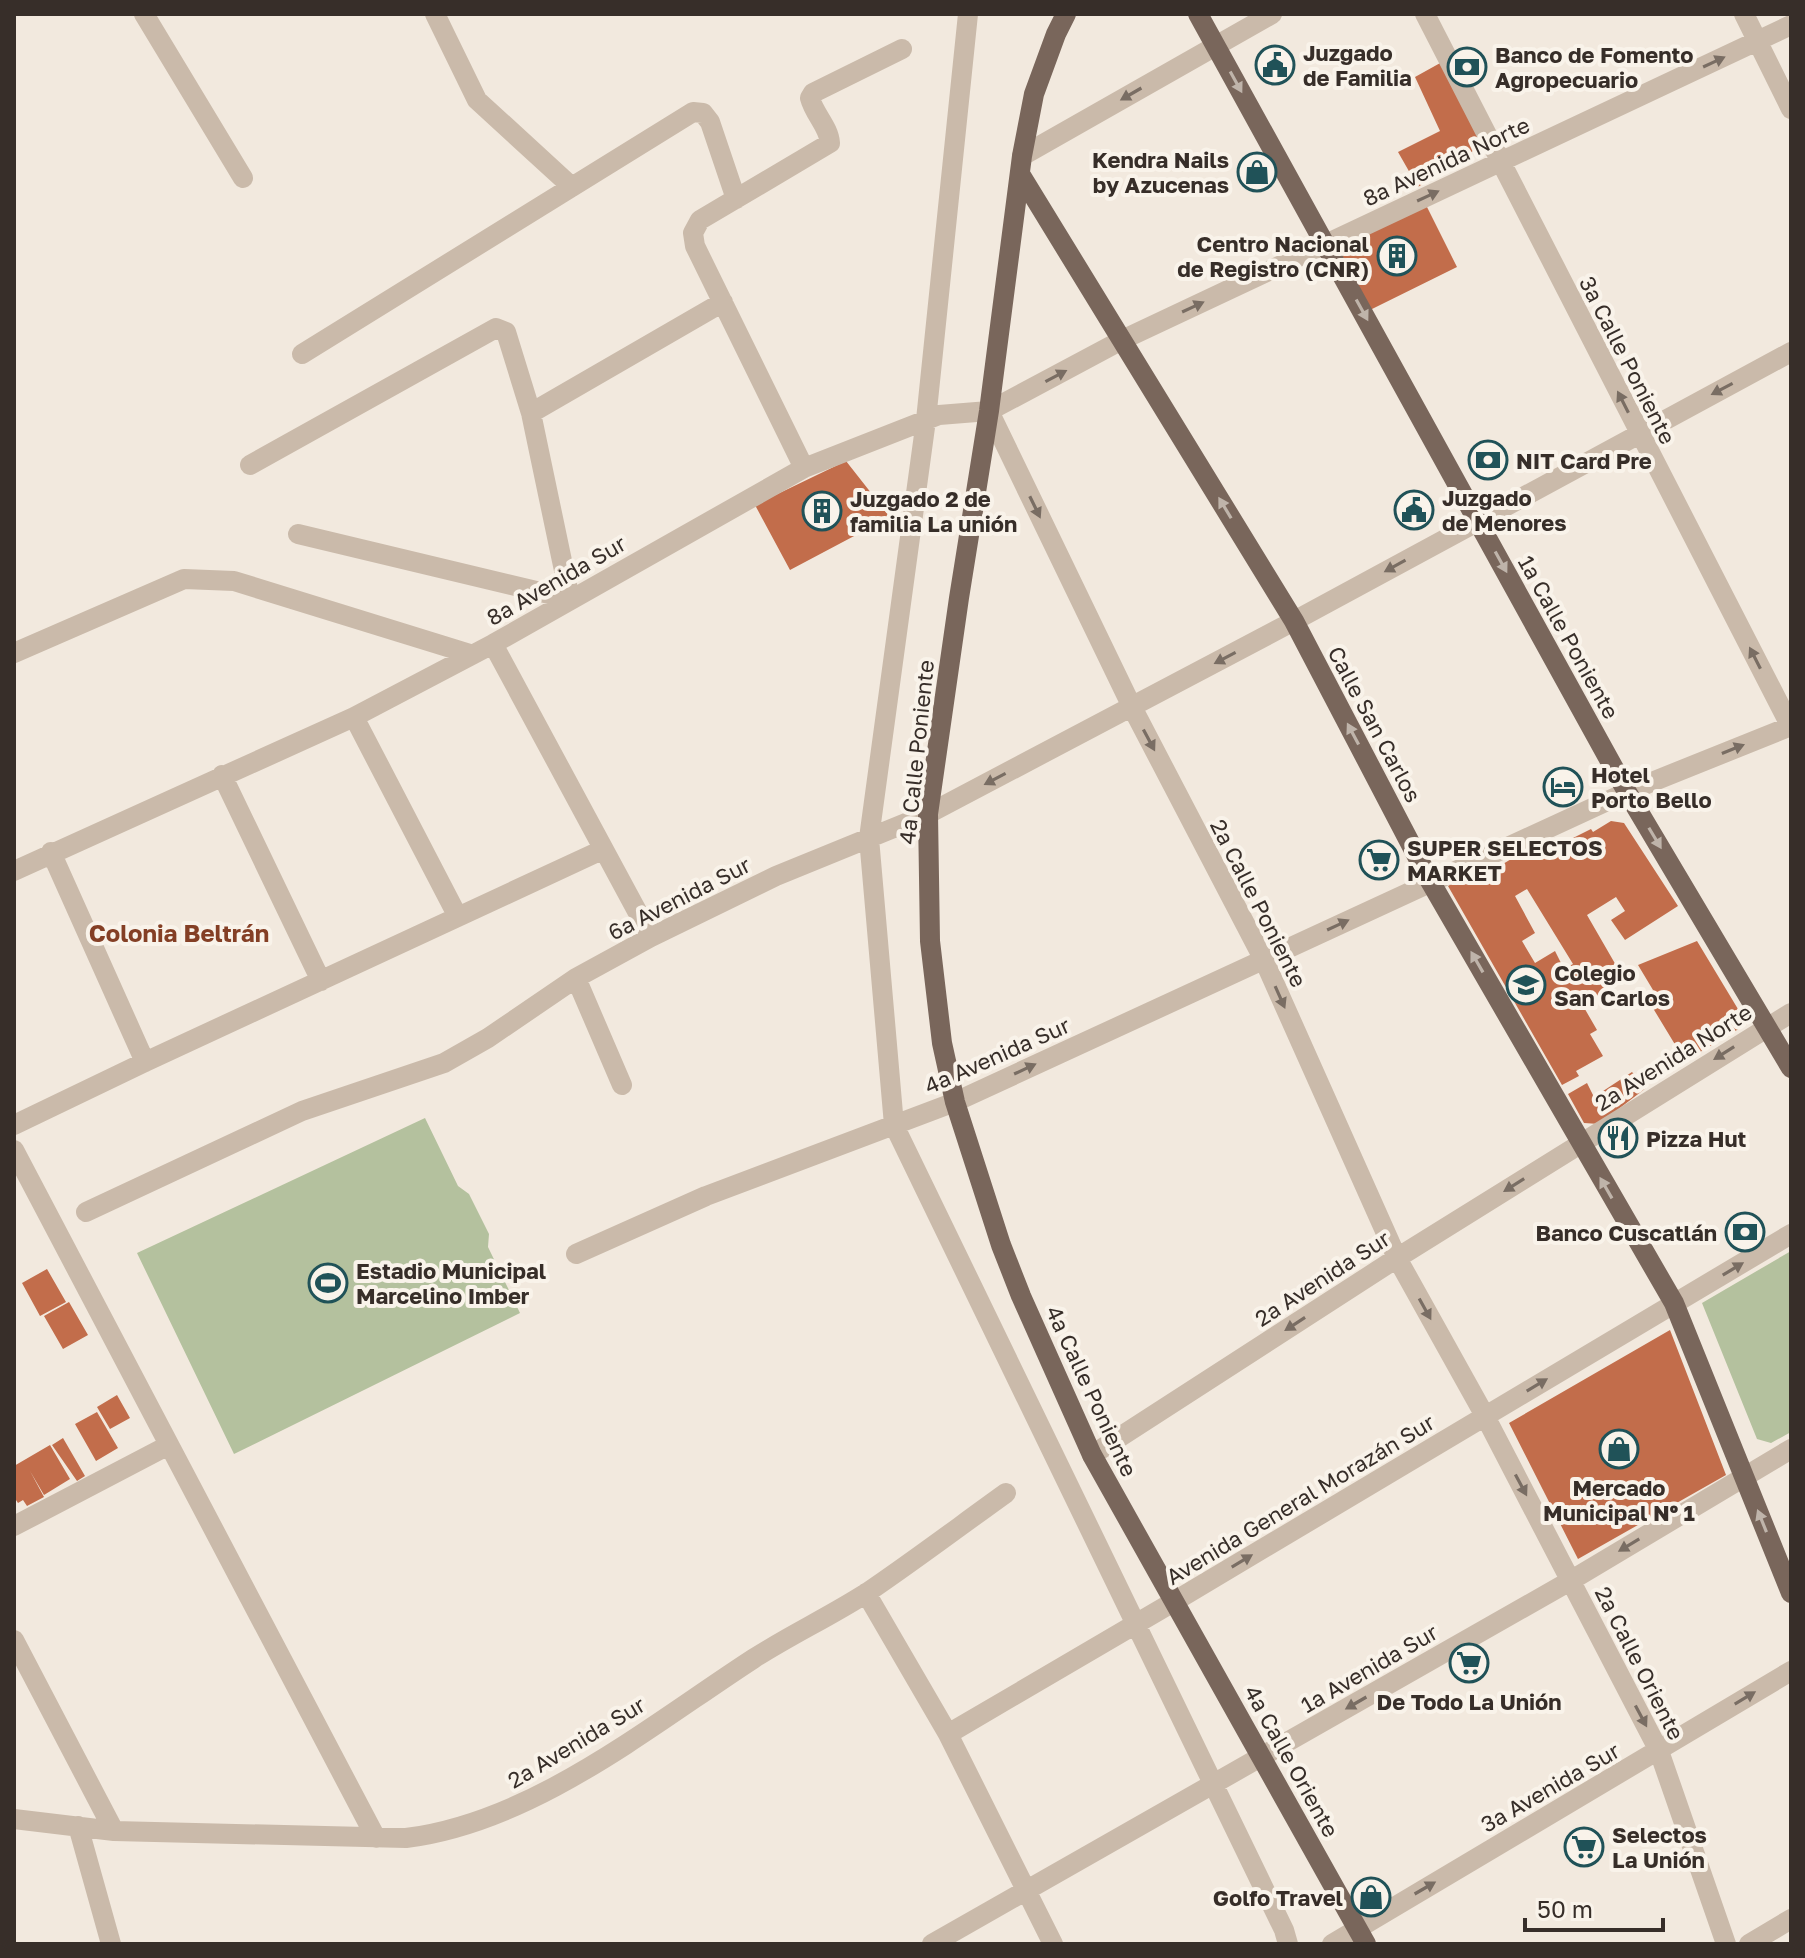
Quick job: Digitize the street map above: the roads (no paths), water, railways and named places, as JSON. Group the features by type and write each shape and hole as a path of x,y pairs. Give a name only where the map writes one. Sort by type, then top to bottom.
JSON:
{"main road":[{"name":"4ª Calle Poniente","path":"1066,14 1034,94 1021,165 989,411 928,814 930,941 942,1043 955,1102 1001,1245 1092,1455 1175,1601"},
{"name":"1ª Calle Poniente","path":"1198,14 1627,792 1791,1068"},
{"name":"Calle San Carlos","path":"1021,165 1122,340 1294,621 1430,881 1674,1303 1791,1593"},
{"name":"4ª Calle Oriente","path":"1175,1601 1362,1936"}],"street":[{"path":"144,14 243,178"},
{"path":"435,14 477,100 572,187"},
{"path":"968,14 926,420 869,838 894,1125 1284,1930 1288,1944"},
{"path":"1021,165 1272,14"},
{"name":"3ª Calle Poniente","path":"1425,14 1791,726"},
{"path":"1744,14 1791,109"},
{"name":"8ª Avenida Norte","path":"1122,340 1791,25"},
{"path":"804,468 695,246 693,233 700,220 830,143 829,135 812,106 810,98 813,93 902,49"},
{"path":"302,354 693,112 703,113 710,122 736,199"},
{"path":"531,413 723,302"},
{"path":"250,465 496,328 506,332 531,413 570,599 298,534"},
{"name":"8ª Avenida Sur","path":"14,871 354,717 493,644 804,468 939,415 989,411 1122,340"},
{"name":"6ª Avenida Sur","path":"86,1212 302,1111 444,1063 488,1038 576,978 651,937 776,876 928,814 1294,621 1791,352"},
{"name":"2ª Calle Poniente","path":"989,411 1132,707 1264,960 1397,1258 1485,1416"},
{"path":"14,653 184,579 234,581 470,654"},
{"path":"493,644 651,937"},
{"path":"354,717 458,917"},
{"name":"4ª Avenida Sur","path":"576,1254 706,1196 955,1102 1627,792 1791,726"},
{"path":"222,775 321,981"},
{"path":"14,1125 602,850"},
{"path":"51,852 145,1062"},
{"path":"576,978 622,1085"},
{"name":"2ª Avenida Norte","path":"1581,1144 1791,1013"},
{"name":"2ª Avenida Sur","path":"1092,1455 1397,1258 1581,1144"},
{"path":"14,1150 376,1838"},
{"name":"Avenida General Morazán Sur","path":"948,1734 1791,1234"},
{"name":"2ª Calle Oriente","path":"1485,1416 1659,1751 1726,1944"},
{"path":"14,1526 169,1445"},
{"name":"1ª Avenida Sur","path":"932,1944 1570,1581 1791,1449"},
{"name":"2ª Avenida Sur","path":"14,1819 114,1831 376,1838 431,1835 482,1821 533,1799 612,1752 757,1657 866,1593 1006,1493"},
{"path":"866,1593 948,1734 1053,1944"},
{"path":"14,1640 114,1831"},
{"name":"3ª Avenida Sur","path":"1332,1944 1362,1936 1791,1671"},
{"path":"78,1826 111,1944"},
{"path":"1749,1944 1791,1919"}],"place":[{"name":"Juzgado de Familia","path":"1275,65"},
{"name":"Banco de Fomento Agropecuario","path":"1467,67"},
{"name":"Kendra Nails by Azucenas","path":"1257,172"},
{"name":"Centro Nacional de Registro (CNR)","path":"1397,256"},
{"name":"NIT Card Pre","path":"1488,460"},
{"name":"Juzgado de Menores","path":"1414,510"},
{"name":"Juzgado 2 de familia La unión","path":"822,511"},
{"name":"Hotel Porto Bello","path":"1563,787"},
{"name":"SUPER SELECTOS MARKET","path":"1379,860"},
{"name":"Colegio San Carlos","path":"1526,985"},
{"name":"Pizza Hut","path":"1618,1138"},
{"name":"Banco Cuscatlán","path":"1745,1232"},
{"name":"Estadio Municipal Marcelino Imber","path":"328,1283"},
{"name":"Mercado Municipal Nº 1","path":"1619,1449"},
{"name":"De Todo La Unión","path":"1469,1663"},
{"name":"Selectos La Unión","path":"1584,1847"},
{"name":"Golfo Travel","path":"1371,1897"}],"district":[{"name":"Colonia Beltrán","path":"179,932"}]}
